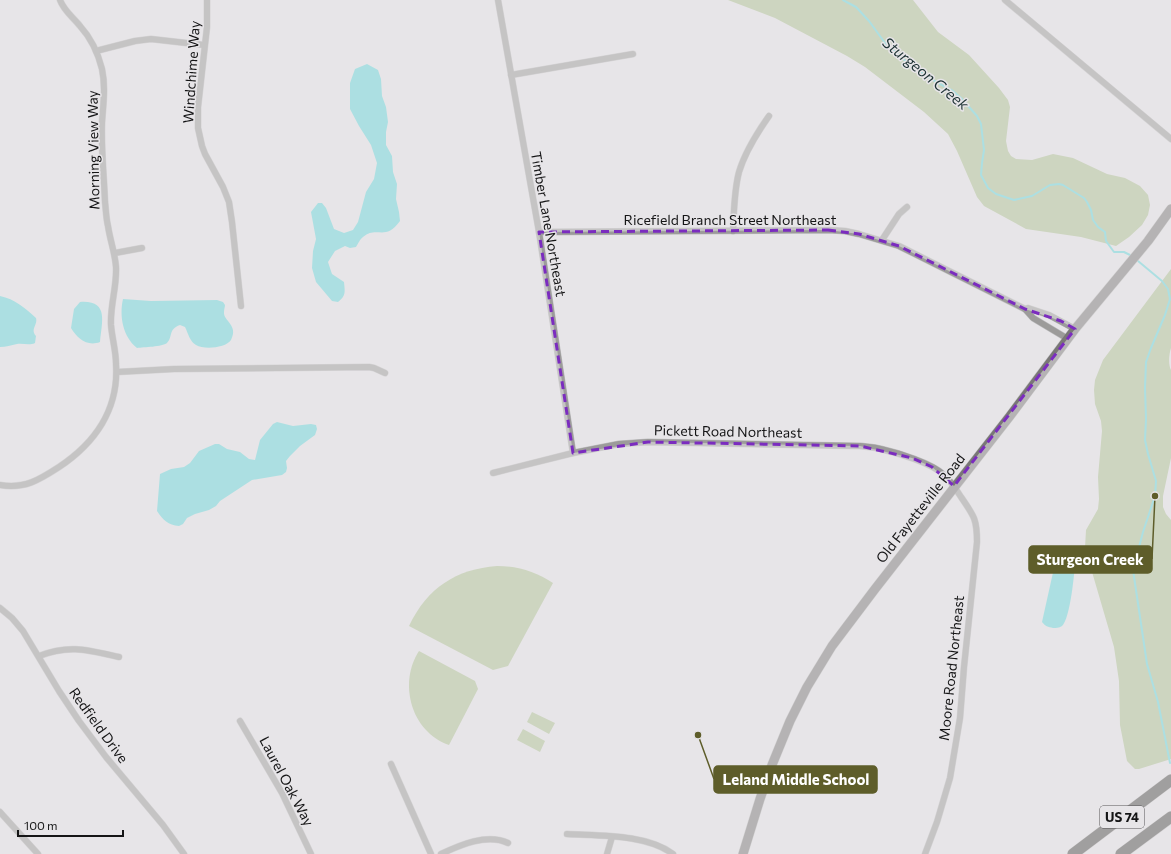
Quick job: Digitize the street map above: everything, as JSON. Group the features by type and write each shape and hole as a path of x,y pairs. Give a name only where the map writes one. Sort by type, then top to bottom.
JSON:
{"highway":[{"name":"US 74","path":"1073,854 1171,780"},
{"name":"US 74","path":"1121,854 1171,817"}],"street":[{"name":"Morning View Way","path":"0,485 17,486 35,481 72,458 99,430 108,411 115,390 116,354 111,324 116,276 115,253 108,226 105,202 102,124 104,86 102,70 96,51 84,31 67,13 60,0"},
{"name":"Windchime Way","path":"208,0 198,107 198,128 205,154 223,187 229,202 241,306"},
{"name":"Timber Lane Northeast","path":"498,0 539,232 573,453"},
{"path":"1005,0 1171,139"},
{"path":"96,51 135,41 151,39 204,44"},
{"path":"511,75 633,54"},
{"path":"733,231 736,190 740,171 746,154 769,116"},
{"path":"882,240 899,214 907,207"},
{"name":"Old Fayetteville Road","path":"744,854 751,826 772,765 790,721 807,687 842,634 874,589 1010,416 1075,329 1148,241 1171,209"},
{"name":"Ricefield Branch Street Northeast","path":"539,232 828,230 845,232 882,240 899,246 1025,309 1033,318 1068,339"},
{"path":"115,253 142,248"},
{"name":"Ricefield Branch Street Northeast","path":"1025,309 1028,308 1049,315 1075,329"},
{"path":"116,372 181,368 369,367 385,373"},
{"name":"Pickett Road Northeast","path":"493,473 573,453 619,444 648,442 860,446 881,449 912,458 932,467 944,475 954,486"},
{"name":"Moore Road Northeast","path":"925,854 937,822 950,778 960,718 964,660 977,542 977,528 974,517 971,510 954,486"},
{"name":"Redfield Drive","path":"0,608 21,628 59,691 88,733 120,774 163,824 184,854"},
{"path":"39,656 52,651 70,649 90,651 119,657"},
{"name":"Laurel Oak Way","path":"240,721 282,793 311,854"},
{"path":"391,764 431,854"},
{"path":"0,812 38,854"},
{"path":"567,834 626,838 653,844 674,854"},
{"path":"607,854 612,837"},
{"path":"441,854 483,840 496,839 503,840 508,843"}],"highlighted area":[{"path":"828,230 859,234 899,246 1025,309 1061,321 1075,329 954,486 932,467 912,458 860,446 648,442 573,453 539,232"}],"green space":[{"path":"728,0 913,0 938,32 969,55 1008,100 1010,107 1006,141 1008,151 1011,156 1016,159 1032,160 1053,154 1073,158 1107,174 1125,178 1140,186 1148,195 1150,205 1148,215 1142,225 1116,246 1081,237 1026,229 984,206 977,197 948,134 924,112 865,67 847,56 775,18"},
{"path":"1171,269 1171,348 1169,365 1171,370 1171,458 1163,496 1163,507 1171,520 1171,759 1135,769 1127,761 1120,725 1119,681 1114,647 1085,548 1086,530 1098,509 1099,499 1098,477 1102,431 1101,421 1095,404 1094,390 1095,380 1103,360"},
{"path":"497,566 526,570 553,583 508,666 493,670 409,626 425,601 444,583 468,571"},
{"path":"419,651 475,681 478,689 449,745 436,739 425,729 417,718 412,705 409,691 409,677"},
{"path":"532,712 555,723 549,734 527,722"},
{"path":"523,729 545,741 540,752 517,740"}],"water":[{"path":"367,64 378,70 381,79 382,96 386,107 388,122 386,145 392,156 393,172 397,184 396,199 400,221 390,231 373,232 368,234 361,239 356,247 350,248 345,246 335,251 328,262 332,274 344,282 345,288 342,298 338,302 332,301 316,282 312,268 313,251 316,239 311,212 318,203 322,203 326,208 334,229 344,233 353,230 358,222 366,192 374,179 377,163 371,145 350,109 350,83 355,69"},
{"path":"0,296 24,307 36,318 34,329 34,334 36,336 35,343 0,347"},
{"path":"123,299 151,301 217,300 223,302 225,305 224,315 232,327 233,335 231,340 225,345 209,348 200,347 194,344 185,327 180,325 172,331 167,343 157,346 137,348 128,338 123,326"},
{"path":"80,302 96,304 100,308 102,320 100,342 91,343 83,341 71,328 74,309"},
{"path":"277,422 293,426 311,424 316,425 317,429 315,435 300,446 286,461 286,472 282,475 252,480 220,501 216,506 187,518 183,524 179,526 166,522 161,517 157,511 160,474 171,469 184,467 190,463 199,451 215,444 219,444 227,449 240,452 249,459 255,460 260,440 273,424"},
{"path":"1063,551 1069,553 1075,560 1073,584 1070,605 1065,622 1061,627 1053,628 1042,622 1056,559 1059,553"}],"waterway":[{"name":"Sturgeon Creek","path":"843,0 856,7 869,21 885,43 909,64 931,79 953,91 977,116 981,124 984,150 981,175 988,188 996,194 1014,200 1032,196 1050,185 1063,185 1084,198 1091,210 1093,220 1098,227 1105,232 1106,241 1114,252 1124,252 1130,255"},
{"name":"Sturgeon Creek","path":"1138,261 1162,281 1168,289 1170,299 1146,362 1145,440 1156,481 1155,496 1143,532 1133,570 1147,664 1158,702 1170,763"}],"place":[{"name":"Sturgeon Creek","path":"1155,496"},
{"name":"Leland Middle School","path":"698,735"}]}
